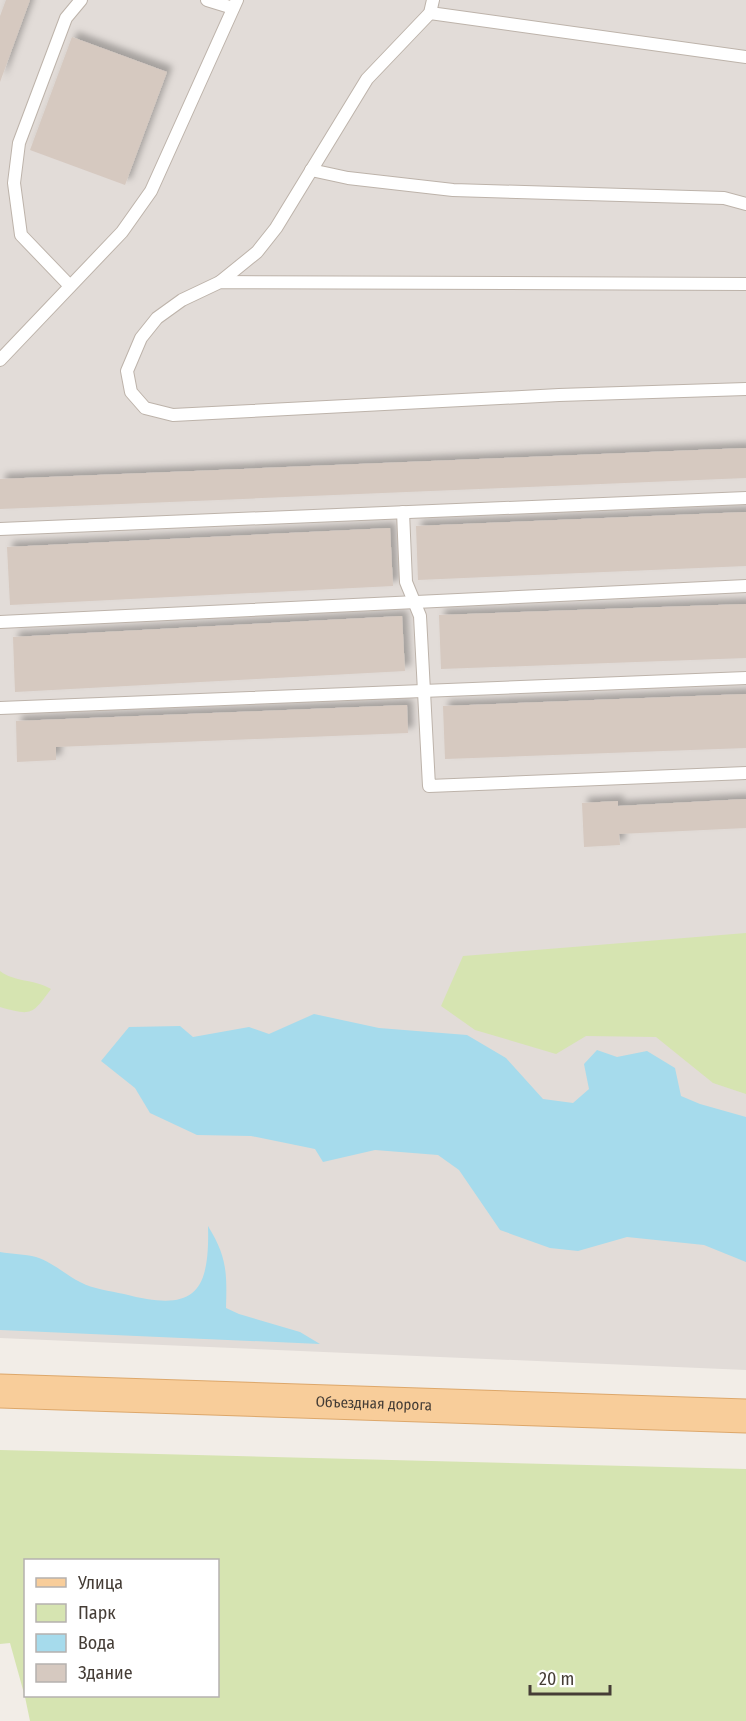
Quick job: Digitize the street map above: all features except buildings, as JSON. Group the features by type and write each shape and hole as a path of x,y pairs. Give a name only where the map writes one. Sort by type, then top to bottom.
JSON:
{"main road":[{"name":"Объездная дорога","path":"0,1391 746,1416"}],"lane":[{"path":"70,286 21,235 14,183 19,144 66,18 81,0"},
{"path":"0,360 122,232 151,191 235,4 207,0"},
{"path":"433,0 430,13 367,79 276,228 257,252 220,282 182,300 158,318 141,338 127,371 131,392 145,408 173,415 559,395 746,388"},
{"path":"430,13 746,57"},
{"path":"311,170 348,178 453,190 724,198 746,204"},
{"path":"220,282 746,284"},
{"path":"0,529 746,498"},
{"path":"403,512 406,582 420,616 429,786 746,773"},
{"path":"0,622 746,586"},
{"path":"0,708 746,678"}],"shaded area":[{"path":"0,0 746,0 746,1370 0,1338"}],"green space":[{"path":"746,933 746,1094 713,1083 656,1037 586,1036 556,1054 475,1030 441,1006 463,956"},
{"path":"0,971 11,977 51,989 40,1004 30,1011 19,1012 0,1007"},
{"path":"0,1450 746,1469 746,1721 30,1721 25,1697 219,1697 219,1559 24,1559 24,1693 10,1643 0,1644"}],"water":[{"path":"314,1014 379,1028 467,1035 506,1058 543,1099 573,1103 589,1089 584,1064 597,1050 617,1057 647,1051 675,1068 681,1096 746,1117 746,1262 704,1245 627,1237 578,1251 550,1248 500,1230 459,1170 438,1155 375,1150 323,1162 315,1149 251,1136 197,1135 150,1113 135,1088 101,1061 129,1027 180,1026 193,1037 249,1027 269,1034"},
{"path":"208,1226 219,1247 224,1265 226,1308 300,1332 320,1344 0,1330 0,1252 42,1259 80,1282 96,1288 167,1301 181,1299 193,1293 200,1283 208,1249"}]}
